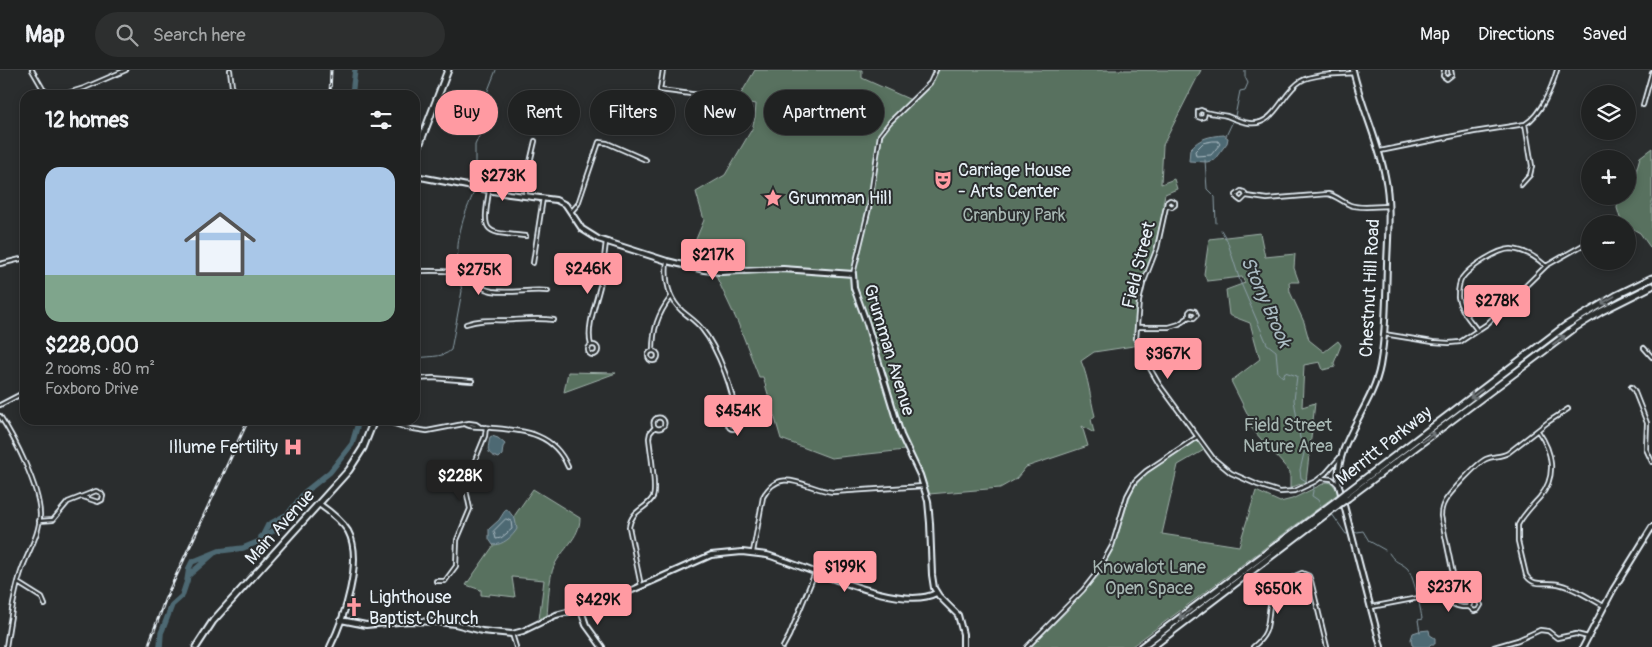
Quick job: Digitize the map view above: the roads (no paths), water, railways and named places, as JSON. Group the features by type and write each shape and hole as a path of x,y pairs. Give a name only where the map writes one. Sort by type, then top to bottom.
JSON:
{"highway":[{"path":"420,143 448,70"},
{"name":"Merritt Parkway","path":"1347,496 1565,326 1617,294 1652,278"},
{"name":"Merritt Parkway","path":"1141,647 1576,327 1602,311 1652,286"},
{"name":"Main Avenue","path":"196,647 213,621 356,461 372,425"},
{"name":"Merritt Parkway","path":"1152,647 1337,503"}],"street":[{"path":"32,70 43,90"},
{"path":"77,90 126,70"},
{"path":"230,70 232,90"},
{"path":"663,70 660,90 685,93"},
{"name":"Grumman Avenue","path":"936,70 930,83 880,134 870,202 854,274 854,288 868,324 901,434 924,486 930,512 932,575 936,592"},
{"path":"1444,70 1443,76 1447,79 1452,75 1451,70"},
{"path":"1378,152 1460,134 1525,124 1532,118 1545,99 1557,70"},
{"path":"1205,112 1220,114 1248,123 1256,123 1272,115 1291,89 1302,81 1315,77 1354,72"},
{"name":"Chestnut Hill Road","path":"1354,72 1385,175 1388,233 1384,334 1380,366 1375,384 1341,456 1338,472 1339,486 1381,647"},
{"path":"1643,105 1652,73"},
{"path":"1521,185 1530,175 1532,166 1525,124"},
{"path":"525,197 528,171 535,141"},
{"path":"571,212 578,204 598,142 606,143 646,160"},
{"path":"420,177 525,197 559,201 566,205 585,232 606,242 667,261 712,271 783,269 854,274"},
{"path":"490,190 485,216 488,230 497,233 526,236"},
{"path":"1246,196 1266,199 1328,194 1356,206 1388,206"},
{"path":"533,263 543,198"},
{"name":"Field Street","path":"1167,205 1157,248 1143,284 1139,301 1136,339 1142,357 1197,437 1228,471 1243,479 1282,493 1295,491 1320,478 1329,471 1341,456"},
{"path":"591,345 598,347 596,354 588,352 591,345 592,317 600,285 606,242"},
{"path":"1384,334 1449,343 1460,342 1487,324 1546,266 1581,246"},
{"path":"1477,330 1463,310 1458,298 1459,284 1462,277 1493,254 1509,249 1523,252 1546,266"},
{"path":"0,264 20,259"},
{"path":"667,261 671,298 706,334 724,370 730,387 735,409 734,419"},
{"path":"420,271 463,274 479,287 492,291 548,291"},
{"path":"653,351 657,353 658,357 652,361 648,355 653,351 654,330 659,317 671,298"},
{"path":"1137,327 1174,326 1189,317"},
{"path":"466,324 480,320 533,318 554,320"},
{"path":"1644,348 1652,357"},
{"path":"420,379 472,380"},
{"path":"1631,387 1634,390 1647,423 1646,448 1652,462"},
{"path":"0,405 20,395"},
{"path":"1371,607 1441,593 1449,584 1453,574 1441,516 1444,502 1480,463 1488,458 1503,456 1508,453 1568,409"},
{"path":"0,416 27,468 38,502 39,521 38,529 18,583 6,647"},
{"path":"641,586 629,527 636,511 649,502 654,493 649,438 650,433 656,427 663,426 664,422 662,419 655,419 656,427"},
{"path":"402,425 427,431 464,424 527,432 541,436 557,447 568,467"},
{"path":"436,581 445,581 456,566 457,540 470,510 465,485 484,438 486,427"},
{"path":"1537,431 1548,450 1552,470 1544,492 1518,526 1518,541 1526,575 1529,580 1535,583 1556,583 1604,606"},
{"path":"1027,647 1083,590 1098,571 1112,546 1127,496 1136,481 1146,471 1197,437"},
{"path":"1320,478 1332,479 1339,486"},
{"path":"754,552 763,497 770,487 781,481 793,480 820,490 832,492 924,486"},
{"path":"39,521 54,520 66,504 96,491 103,496 102,500 98,502 83,497"},
{"path":"319,504 345,526 353,545 351,580 341,620 330,647"},
{"path":"1583,647 1604,606 1652,527"},
{"path":"341,620 366,625 438,622 454,624 482,632 512,634 523,631 556,615 604,603 711,555 731,552 754,552 783,560 872,592 916,598 925,597 936,592 958,615 963,634 963,647"},
{"path":"783,647 815,571"},
{"path":"1253,647 1264,637 1268,629 1270,606 1276,592 1295,575 1302,572 1309,576 1311,581 1327,647"},
{"path":"18,583 42,598 45,605"},
{"path":"1441,593 1452,605 1459,608 1469,607 1474,611 1478,610 1481,605 1477,600 1471,601 1469,607"},
{"path":"581,610 586,625 602,647"},
{"path":"1494,647 1518,640 1540,630 1548,631 1558,638 1576,634 1588,638"},
{"path":"512,634 516,647"}],"water":[{"path":"1224,135 1228,138 1227,143 1214,160 1207,162 1189,161 1190,149 1197,142 1209,137"},
{"path":"492,436 505,444 502,455 499,458 491,455 488,450 490,437"},
{"path":"506,509 515,519 517,529 507,540 493,545 489,539 489,529 499,520"},
{"path":"1429,630 1430,635 1435,638 1435,644 1431,644 1428,647 1415,647 1412,645 1413,633"}],"waterway":[{"path":"353,90 355,70"},
{"path":"488,90 496,70"},
{"name":"Stony Brook","path":"1235,116 1240,91 1245,90 1248,83 1245,77 1245,70"},
{"name":"Stony Brook","path":"1226,136 1233,121"},
{"path":"475,185 475,145 480,135"},
{"name":"Stony Brook","path":"1205,160 1207,189 1215,197 1216,223"},
{"path":"459,270 459,239 475,190"},
{"name":"Stony Brook","path":"1221,230 1227,240 1240,281 1267,344 1276,351 1278,373 1283,377 1285,372 1297,376 1294,400 1300,438 1305,449 1300,470 1301,478 1314,486 1312,496 1318,500 1321,506"},
{"path":"420,358 443,355 451,350 462,291 459,276"},
{"path":"160,647 161,633 172,605 182,596 192,562 219,551 243,548 260,541 268,525 288,514 305,492 330,472 352,444 358,425"},
{"name":"Stony Brook","path":"1332,514 1346,534 1363,531 1369,541 1385,550"},
{"path":"261,537 281,527 286,515"},
{"name":"Stony Brook","path":"1389,553 1391,557 1407,568 1412,577 1422,619 1418,620 1420,632"},
{"path":"188,576 213,554"}],"railway":[{"path":"330,90 331,70"},
{"path":"148,647 165,600 246,425"}],"place":[{"name":"Carriage House - Arts Center","path":"943,180"},
{"name":"Grumman Hill","path":"773,198"},
{"name":"Illume Fertility","path":"293,447"},
{"name":"Lighthouse Baptist Church","path":"354,607"}],"park label":[{"name":"Cranbury Park","path":"1014,215"},
{"name":"Field Street Nature Area","path":"1288,435"},
{"name":"Knowalot Lane Open Space","path":"1149,577"}]}
